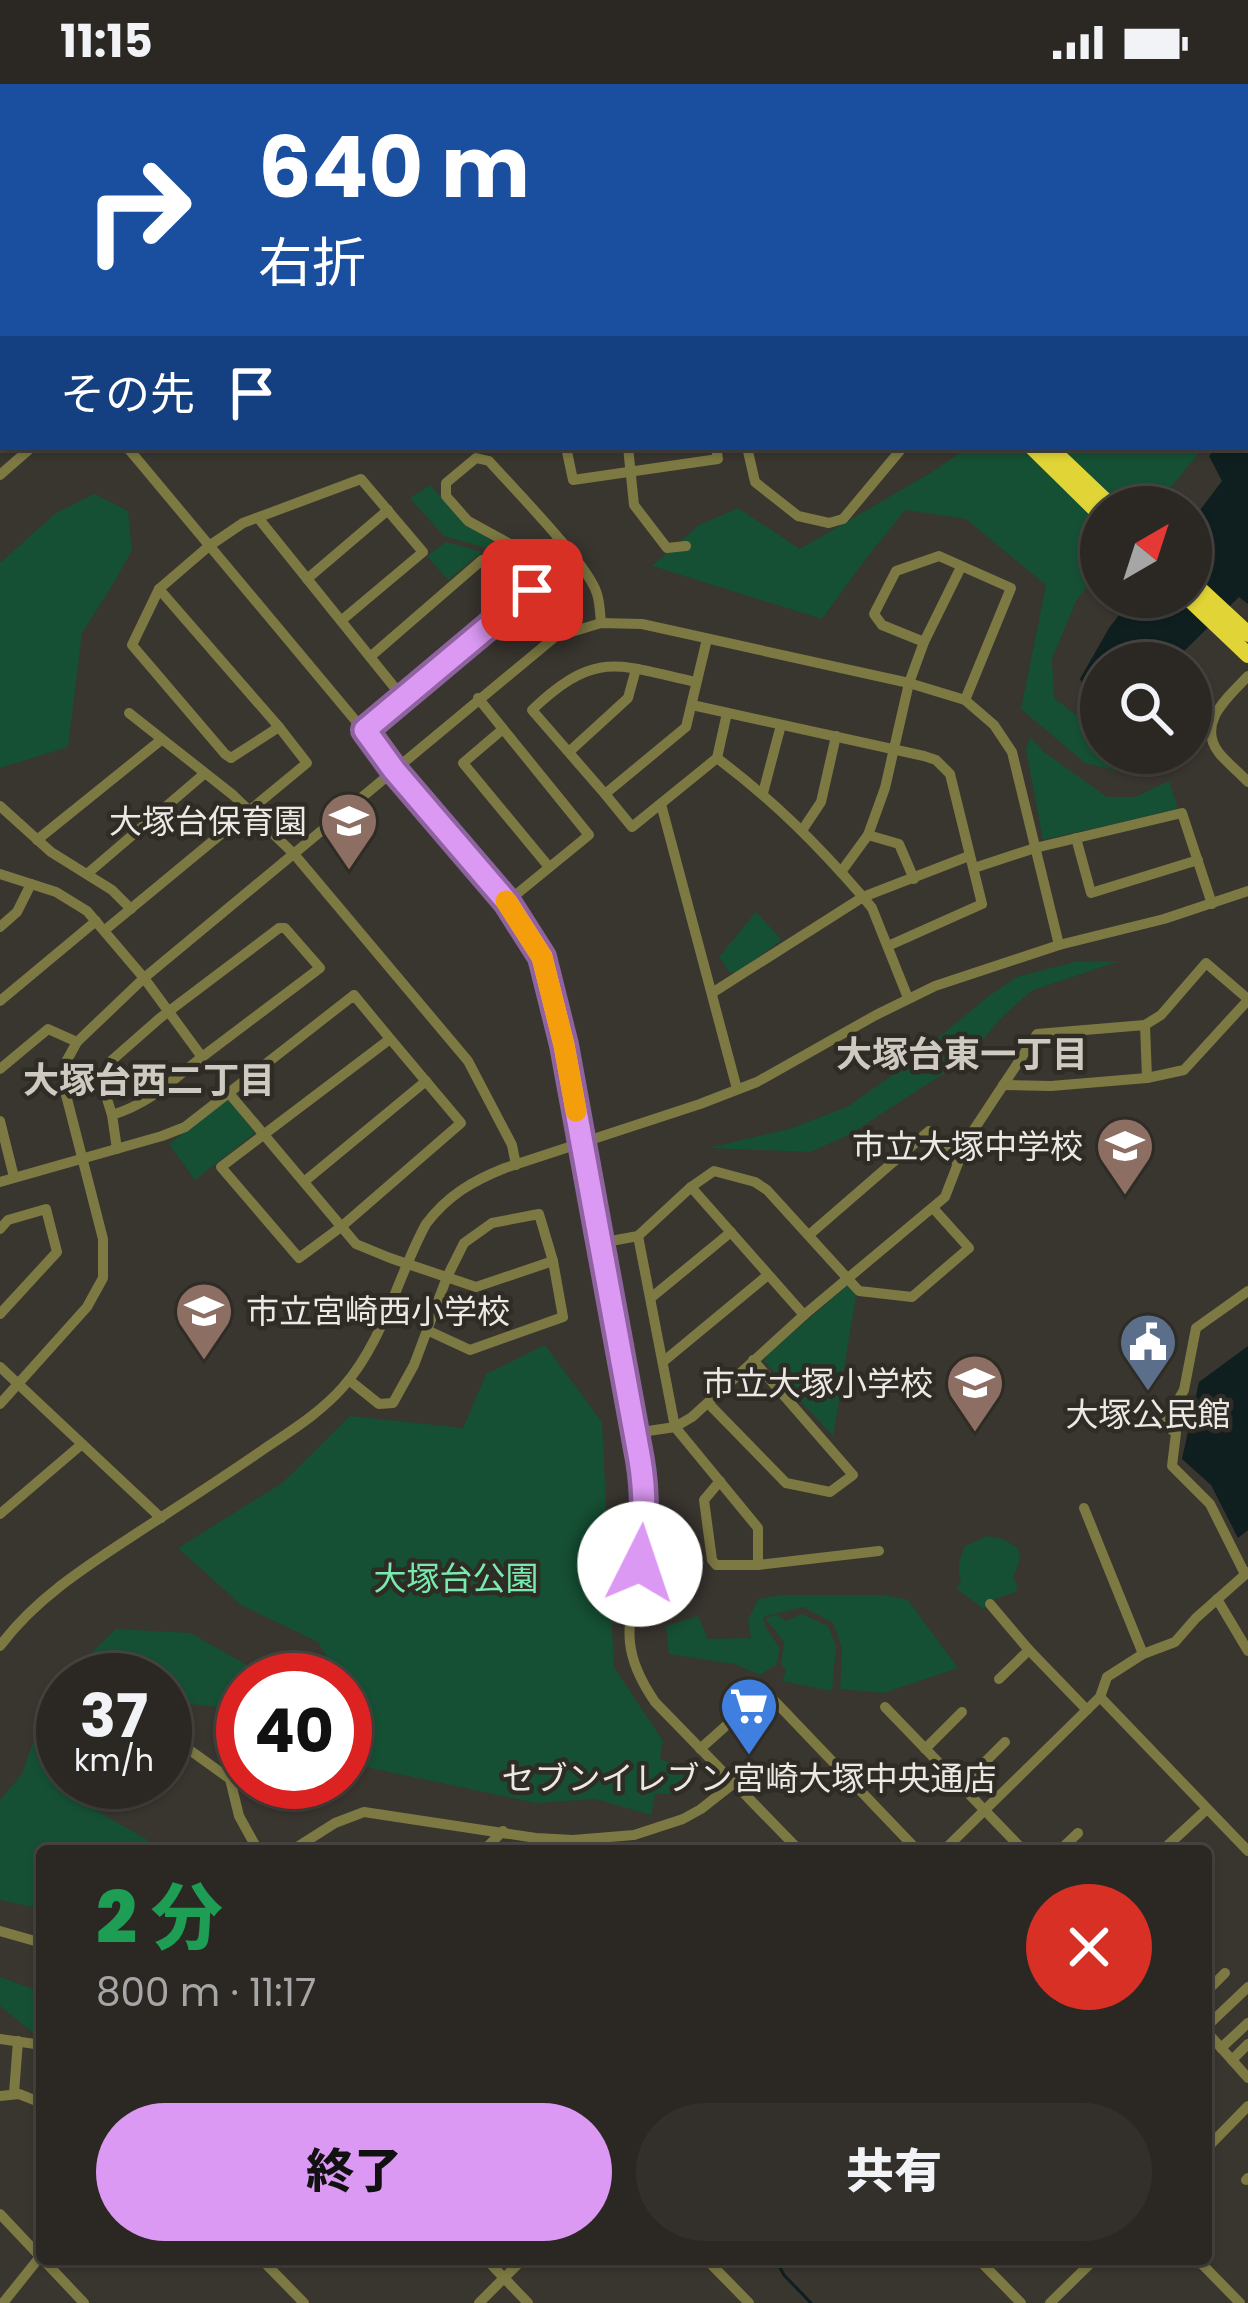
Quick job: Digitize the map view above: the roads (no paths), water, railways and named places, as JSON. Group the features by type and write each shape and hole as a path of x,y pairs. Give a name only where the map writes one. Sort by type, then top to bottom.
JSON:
{"highway":[{"path":"1035,450 1080,494"},
{"path":"1052,450 1090,486"},
{"path":"1212,605 1245,642"},
{"path":"1212,616 1245,642"}],"street":[{"path":"0,475 29,450"},
{"path":"129,450 507,902 542,957 564,1045 644,1489 645,1525 628,1622 629,1646 644,1687 655,1702 794,1845"},
{"path":"567,450 573,480 718,459 716,450"},
{"path":"628,450 634,505 667,548 686,546"},
{"path":"684,450 686,464"},
{"path":"748,450 755,482 798,516 829,523 843,519 900,450"},
{"path":"558,540 538,560 468,521 446,496 446,483 476,458 489,461 558,540 597,592 601,623"},
{"path":"279,727 231,758 225,754 132,645 159,590 243,523 362,479 423,552 342,620"},
{"path":"308,579 388,510"},
{"path":"259,519 403,698"},
{"path":"924,642 882,625 874,614 896,571 938,556 1011,588 965,700"},
{"path":"365,730 532,590 519,577 482,560 370,657"},
{"path":"842,872 868,835 885,788 909,683 961,567"},
{"path":"0,1001 100,925 131,909 307,763 159,590"},
{"path":"0,1404 87,1307 103,1278 103,1239 65,1091 68,1060 77,1042 143,978 555,637 601,623 642,624 909,683 965,700 994,725 1012,752 1060,945"},
{"path":"605,794 686,728 706,639"},
{"path":"696,682 613,665 579,674 532,710 632,827 717,758 727,713"},
{"path":"570,752 628,698 636,669"},
{"path":"1248,676 1215,713 1211,732 1223,758 1248,782"},
{"path":"478,698 589,835 507,902"},
{"path":"692,705 936,760 950,774 982,904 888,946"},
{"path":"129,713 294,854 467,1061 512,1145 516,1165"},
{"path":"764,793 781,725"},
{"path":"503,729 463,763 549,867"},
{"path":"803,830 821,802 836,736"},
{"path":"37,840 161,740"},
{"path":"717,758 803,830 872,908 908,998"},
{"path":"87,874 204,774"},
{"path":"661,805 736,1089"},
{"path":"0,806 37,840 112,890 131,909"},
{"path":"712,993 863,897 972,862 1182,813 1212,904"},
{"path":"868,835 898,844 914,879"},
{"path":"1076,838 1090,893 1198,860"},
{"path":"0,874 68,898 100,925 202,1057"},
{"path":"1,926 17,912 32,884"},
{"path":"0,1646 56,1589 312,1417 349,1380 373,1343 426,1224 457,1191 481,1177 700,1104 782,1070 934,986 1248,891"},
{"path":"112,1115 149,1100 172,1084 320,968 285,928 167,1013 106,1070 103,1086 117,1149"},
{"path":"635,1432 675,1426 692,1417 945,1197 967,1140 1003,1085 1037,1034 1145,1025 1161,1015 1206,963 1248,999 1184,1070 1148,1078 1052,1086 1003,1085"},
{"path":"0,1181 185,1127 353,995 390,1039 426,1082 461,1124 299,1258 221,1167 390,1039"},
{"path":"1145,1025 1148,1078"},
{"path":"0,1069 48,1029 77,1042"},
{"path":"305,1180 426,1082"},
{"path":"228,1092 356,1244 476,1287 553,1261"},
{"path":"0,1121 14,1178"},
{"path":"809,1235 929,1131 957,1162"},
{"path":"599,1243 638,1236 714,1171 767,1190 859,1291 911,1297 969,1248 933,1208"},
{"path":"691,1187 804,1316"},
{"path":"0,1314 57,1252 46,1209 2,1221"},
{"path":"349,1380 379,1404 393,1403 429,1331 446,1277 464,1243 492,1223 539,1214 563,1317 470,1350 429,1331"},
{"path":"652,1297 731,1232"},
{"path":"638,1236 675,1426 758,1528 758,1565"},
{"path":"664,1361 768,1275"},
{"path":"949,1845 1100,1697 1107,1677 1143,1654 1175,1642 1246,1573 1210,1504 1172,1466 1176,1432 1164,1424 1184,1390 1194,1330 1248,1291"},
{"path":"708,1403 786,1483 830,1492 853,1475 753,1360"},
{"path":"0,1367 160,1518"},
{"path":"0,1514 82,1444"},
{"path":"720,1481 704,1500 712,1559 720,1566 879,1551"},
{"path":"1084,1508 1143,1654"},
{"path":"1217,1599 1248,1651"},
{"path":"990,1604 1087,1710"},
{"path":"999,1679 1029,1650"},
{"path":"700,1749 765,1691 912,1845"},
{"path":"1100,1697 1248,1851"},
{"path":"884,1707 1018,1845"},
{"path":"925,1749 962,1712"},
{"path":"961,1786 1005,1742"},
{"path":"192,1752 230,1779 239,1816 255,1845"},
{"path":"314,1845 335,1823 364,1812 536,1838 634,1835 670,1825 734,1784"},
{"path":"1168,1845 1207,1808"},
{"path":"489,1845 503,1832"},
{"path":"1065,1845 1078,1833"},
{"path":"573,1840 578,1845"},
{"path":"0,1931 36,1940"},
{"path":"1212,1986 1225,1973"},
{"path":"1212,2023 1248,1987"},
{"path":"1221,2048 1248,2023"},
{"path":"1212,2037 1248,2078"},
{"path":"0,2039 36,2044"},
{"path":"14,2093 18,2041"},
{"path":"1232,2060 1248,2044"},
{"path":"0,2096 14,2093 36,2101"},
{"path":"1212,2144 1248,2106"},
{"path":"0,2214 36,2255"},
{"path":"3,2303 36,2262"},
{"path":"46,2265 84,2303"},
{"path":"267,2265 304,2303"},
{"path":"491,2265 528,2303"},
{"path":"479,2303 517,2265"},
{"path":"712,2265 748,2303"},
{"path":"984,2265 1021,2303"},
{"path":"1050,2303 1088,2265"},
{"path":"1203,2265 1240,2303"}],"waterway":[{"path":"778,2265 811,2303"}],"place":[{"name":"大塚台保育園","path":"349,872"},
{"name":"市立大塚中学校","path":"1125,1197"},
{"name":"市立宮崎西小学校","path":"204,1362"},
{"name":"大塚公民館","path":"1148,1393"},
{"name":"市立大塚小学校","path":"975,1434"},
{"name":"セブンイレブン宮崎大塚中央通店","path":"749,1757"}],"district":[{"name":"大塚台東一丁目","path":"962,1054"},
{"name":"大塚台西二丁目","path":"149,1080"}],"park label":[{"name":"大塚台公園","path":"456,1578"}]}
